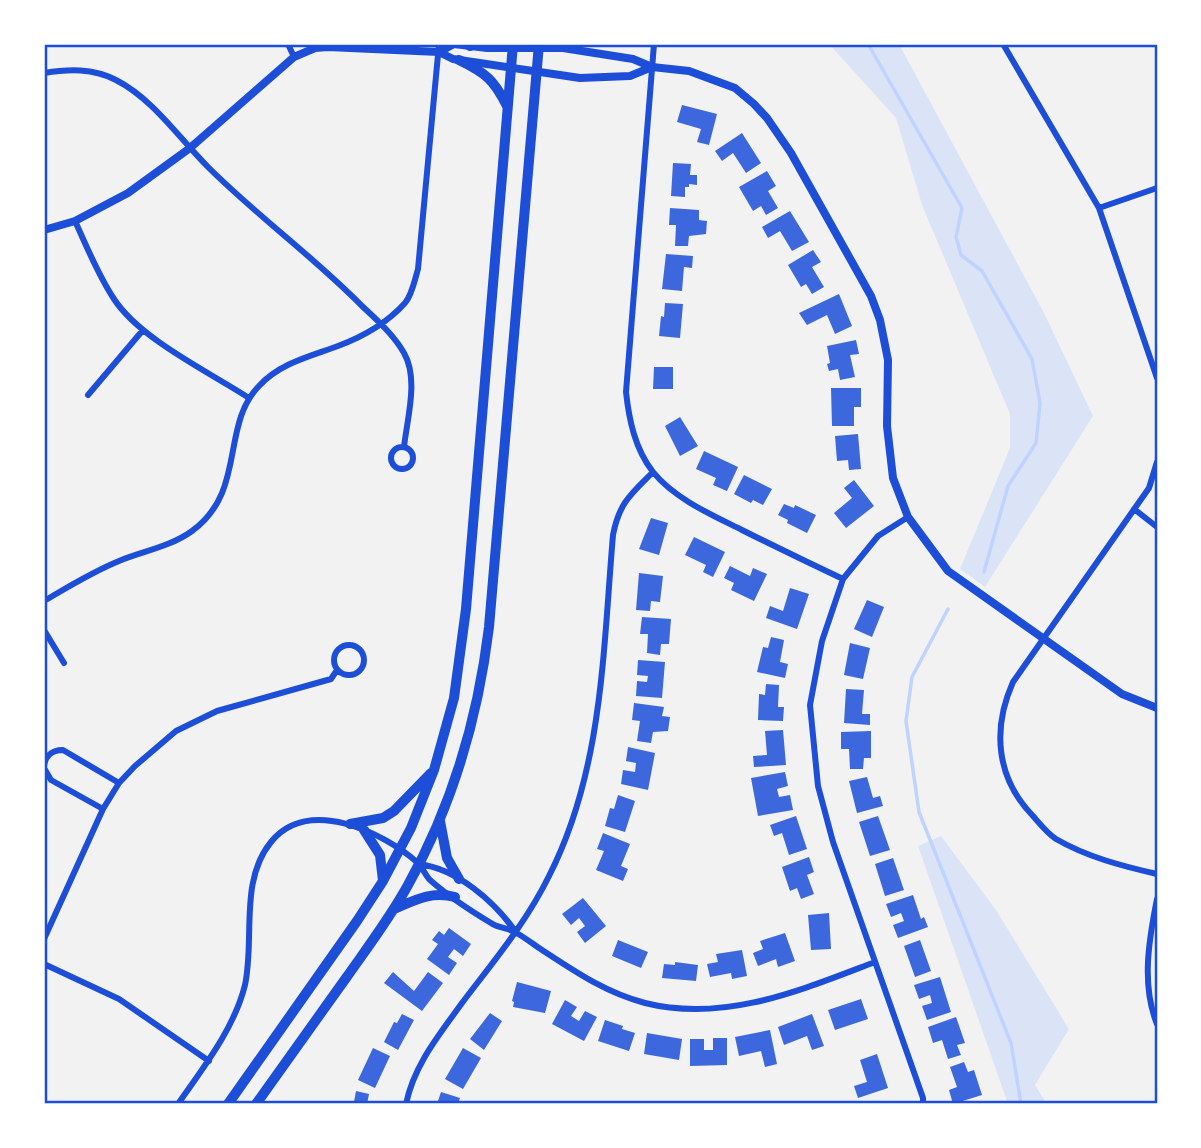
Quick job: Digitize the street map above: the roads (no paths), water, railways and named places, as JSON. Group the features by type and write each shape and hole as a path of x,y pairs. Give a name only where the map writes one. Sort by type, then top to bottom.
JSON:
{"highway":[{"path":"256,1104 394,909 440,820 465,754 484,669 539,45"},
{"path":"228,1104 383,881 434,770 455,692 465,622 513,46"},
{"path":"459,60 488,76 497,86 508,108"},
{"path":"350,824 383,818 394,811 434,770"},
{"path":"440,820 447,858 459,879"},
{"path":"364,830 380,855 383,881"},
{"path":"394,909 428,895 454,897"}],"street":[{"path":"288,44 294,57"},
{"path":"654,44 626,392 632,428 642,454 653,472 680,496 843,579"},
{"path":"1003,44 1099,208 1155,362 1157,378"},
{"path":"44,230 75,221 128,194 190,148 304,51 328,47 539,45 633,59 652,67 688,72 735,88 767,118 791,153 860,274 876,308 888,360 887,426 892,478 908,517 948,571 1122,694 1157,708"},
{"path":"439,48 459,60 580,78 630,76 652,67"},
{"path":"44,601 89,574 121,560 171,544 192,531 209,516 222,493 230,470 239,423 249,398 259,385 293,362 348,341 381,324 407,301 418,269 439,48"},
{"path":"44,73 65,70 103,74 137,93 238,195 316,261 381,324 405,353 410,365 404,447"},
{"path":"1099,208 1157,188"},
{"path":"75,221 114,300 143,330 249,398"},
{"path":"88,395 143,330"},
{"path":"1157,462 1149,488 1013,682 1005,700 1002,717 1001,757 1013,792 1052,837 1080,852 1157,874"},
{"path":"406,1104 410,1086 437,1037 516,933 550,876 581,798 590,764 601,693 613,535 617,514 625,499 653,472"},
{"path":"1134,509 1157,527"},
{"path":"908,517 878,536 843,579 822,641 810,705 818,786 833,842 923,1104"},
{"path":"44,630 64,663"},
{"path":"353,645 361,651 363,665 356,673 346,675 337,670 333,661 339,647 353,645"},
{"path":"44,939 103,809 119,783 135,766 189,723 217,711 331,679 337,670"},
{"path":"103,809 51,780 44,768 46,757 57,750 68,752 119,783"},
{"path":"178,1104 220,1043 244,986 250,953 251,887 258,861 272,840 303,822 319,820 350,824 364,830 419,864 429,879 493,925 516,933 603,988 646,1003 681,1010 723,1009 752,1004 875,962"},
{"path":"419,864 436,866 459,879 501,910 516,933"},
{"path":"1157,899 1149,947 1148,986 1157,1024"},
{"path":"44,964 120,999 208,1061"}],"waterway":[{"path":"868,44 962,208 956,237 961,255 982,271 1032,359 1040,403 1036,443 1008,486 984,572"},
{"path":"948,609 912,677 906,721 919,812 1011,1043 1021,1104"}]}
